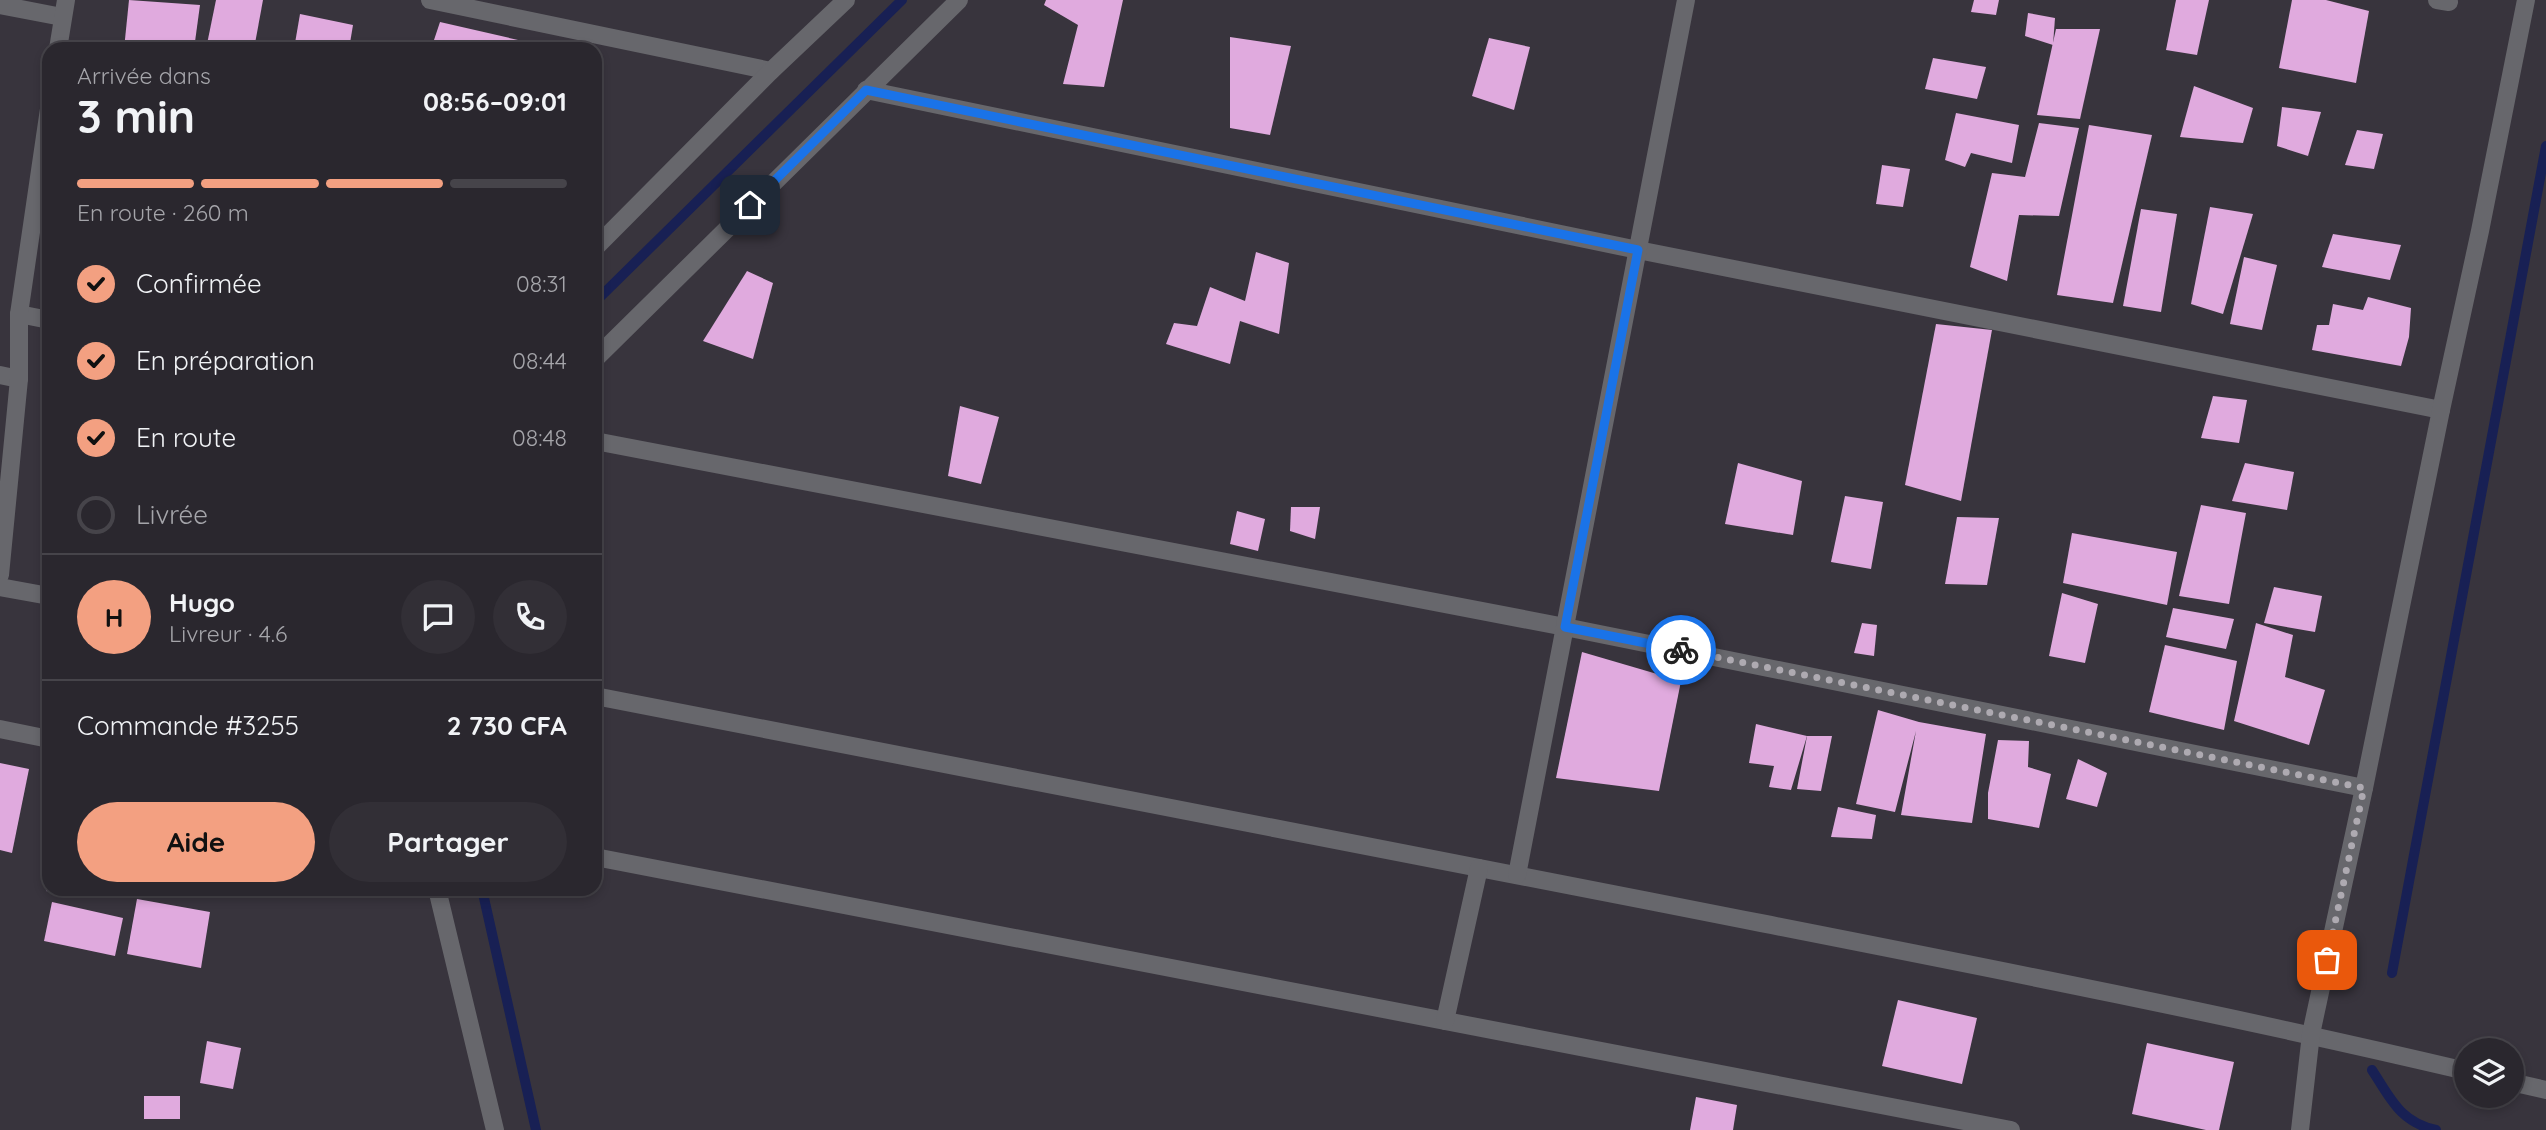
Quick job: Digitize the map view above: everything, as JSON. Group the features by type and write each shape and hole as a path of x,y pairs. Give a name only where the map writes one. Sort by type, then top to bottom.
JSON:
{"street":[{"path":"430,0 771,71"},
{"path":"602,241 771,71 846,0"},
{"path":"602,352 959,0"},
{"path":"1517,875 1686,0"},
{"path":"2300,1130 2311,1034 2526,0"},
{"path":"0,5 64,8 59,42"},
{"path":"866,90 1638,250 2441,410"},
{"path":"0,575 19,379 19,314 42,157"},
{"path":"19,314 42,319"},
{"path":"0,375 19,379"},
{"path":"602,442 1565,627 2364,788"},
{"path":"0,587 42,595"},
{"path":"602,697 1517,875 2311,1034 2454,1068"},
{"path":"0,729 42,738"},
{"path":"602,858 2011,1130"},
{"path":"1445,1021 1479,868"},
{"path":"439,896 495,1130"},
{"path":"2524,1085 2546,1090"}],"building":[{"path":"129,0 200,5 195,42 125,42"},
{"path":"216,0 263,0 255,42 207,42"},
{"path":"1046,0 1123,0 1104,87 1063,84 1078,25 1044,5"},
{"path":"1974,0 1999,0 1996,15 1971,12"},
{"path":"2176,0 2209,0 2197,55 2166,50"},
{"path":"2292,0 2326,0 2369,11 2356,83 2279,68"},
{"path":"2028,13 2055,18 2053,45 2025,36"},
{"path":"300,14 353,25 350,42 295,42"},
{"path":"440,22 527,42 433,42"},
{"path":"2056,29 2100,29 2080,119 2037,115"},
{"path":"1230,37 1291,46 1270,135 1230,128"},
{"path":"1489,38 1530,47 1514,110 1472,96"},
{"path":"1933,58 1986,67 1977,99 1925,89"},
{"path":"2194,86 2253,108 2243,143 2180,137"},
{"path":"2282,107 2321,112 2308,156 2277,146"},
{"path":"1956,113 2019,125 2012,163 1971,153 1965,167 1945,160"},
{"path":"2039,123 2079,128 2059,216 2019,215 2007,281 1970,267 1992,173 2025,177"},
{"path":"2089,125 2152,135 2113,303 2057,295"},
{"path":"2357,130 2383,134 2374,169 2345,165"},
{"path":"1882,165 1910,169 1903,207 1876,204"},
{"path":"2210,207 2253,214 2223,314 2191,304"},
{"path":"2141,209 2177,214 2161,312 2123,306"},
{"path":"2333,234 2401,245 2390,280 2322,267"},
{"path":"1256,252 1289,263 1279,334 1240,321 1230,364 1166,344 1174,323 1197,326 1210,287 1245,301"},
{"path":"2244,257 2277,265 2262,330 2230,324"},
{"path":"747,271 773,283 753,359 703,341"},
{"path":"2368,297 2411,308 2409,337 2401,366 2312,350 2317,325 2329,325 2333,304 2363,310"},
{"path":"1936,324 1992,330 1961,501 1905,485"},
{"path":"2213,396 2247,400 2239,443 2201,438"},
{"path":"960,406 999,417 981,484 948,476"},
{"path":"1738,463 1802,481 1793,535 1725,524"},
{"path":"2245,463 2294,472 2287,510 2232,501"},
{"path":"1845,496 1883,502 1871,569 1831,562"},
{"path":"2201,505 2246,513 2229,604 2179,596"},
{"path":"1291,507 1320,507 1315,539 1290,531"},
{"path":"1237,511 1265,519 1258,551 1230,544"},
{"path":"1957,517 1999,518 1987,585 1945,584"},
{"path":"2072,533 2177,552 2167,605 2063,583"},
{"path":"2274,587 2322,596 2315,632 2264,623"},
{"path":"2062,593 2098,604 2085,663 2049,656"},
{"path":"2173,608 2234,619 2226,649 2166,637"},
{"path":"1862,623 1877,625 1874,656 1854,653"},
{"path":"2256,623 2293,635 2285,677 2325,690 2309,745 2234,721"},
{"path":"2165,645 2237,661 2224,730 2149,712"},
{"path":"1582,652 1681,681 1659,791 1556,778"},
{"path":"1878,710 1919,722 1986,734 1972,823 1901,815 1916,731 1895,812 1856,804"},
{"path":"1756,724 1807,736 1791,790 1769,787 1774,766 1749,763"},
{"path":"1807,736 1832,736 1821,791 1797,789"},
{"path":"1998,740 2029,741 2028,767 2051,774 2039,828 1988,819 1988,793"},
{"path":"2078,759 2107,773 2097,807 2066,799"},
{"path":"0,763 29,769 12,853 0,850"},
{"path":"1838,807 1876,815 1872,839 1831,837"},
{"path":"137,899 210,912 201,968 127,954"},
{"path":"52,902 123,918 115,956 44,941"},
{"path":"1898,1000 1977,1018 1962,1084 1882,1066"},
{"path":"207,1041 241,1048 233,1089 200,1083"},
{"path":"2147,1043 2234,1062 2219,1130 2206,1130 2132,1114"},
{"path":"144,1096 180,1096 180,1119 144,1119"},
{"path":"1696,1097 1737,1105 1733,1130 1690,1130"}],"waterway":[{"path":"602,295 902,0"},
{"path":"2392,973 2546,146"},
{"path":"484,896 536,1130"},
{"path":"2372,1070 2391,1100 2405,1115 2436,1130"}],"way so far":[{"path":"1681,650 2364,788 2327,960"}],"route":[{"path":"750,205 866,90 1638,250 1565,627 1681,650"}]}
